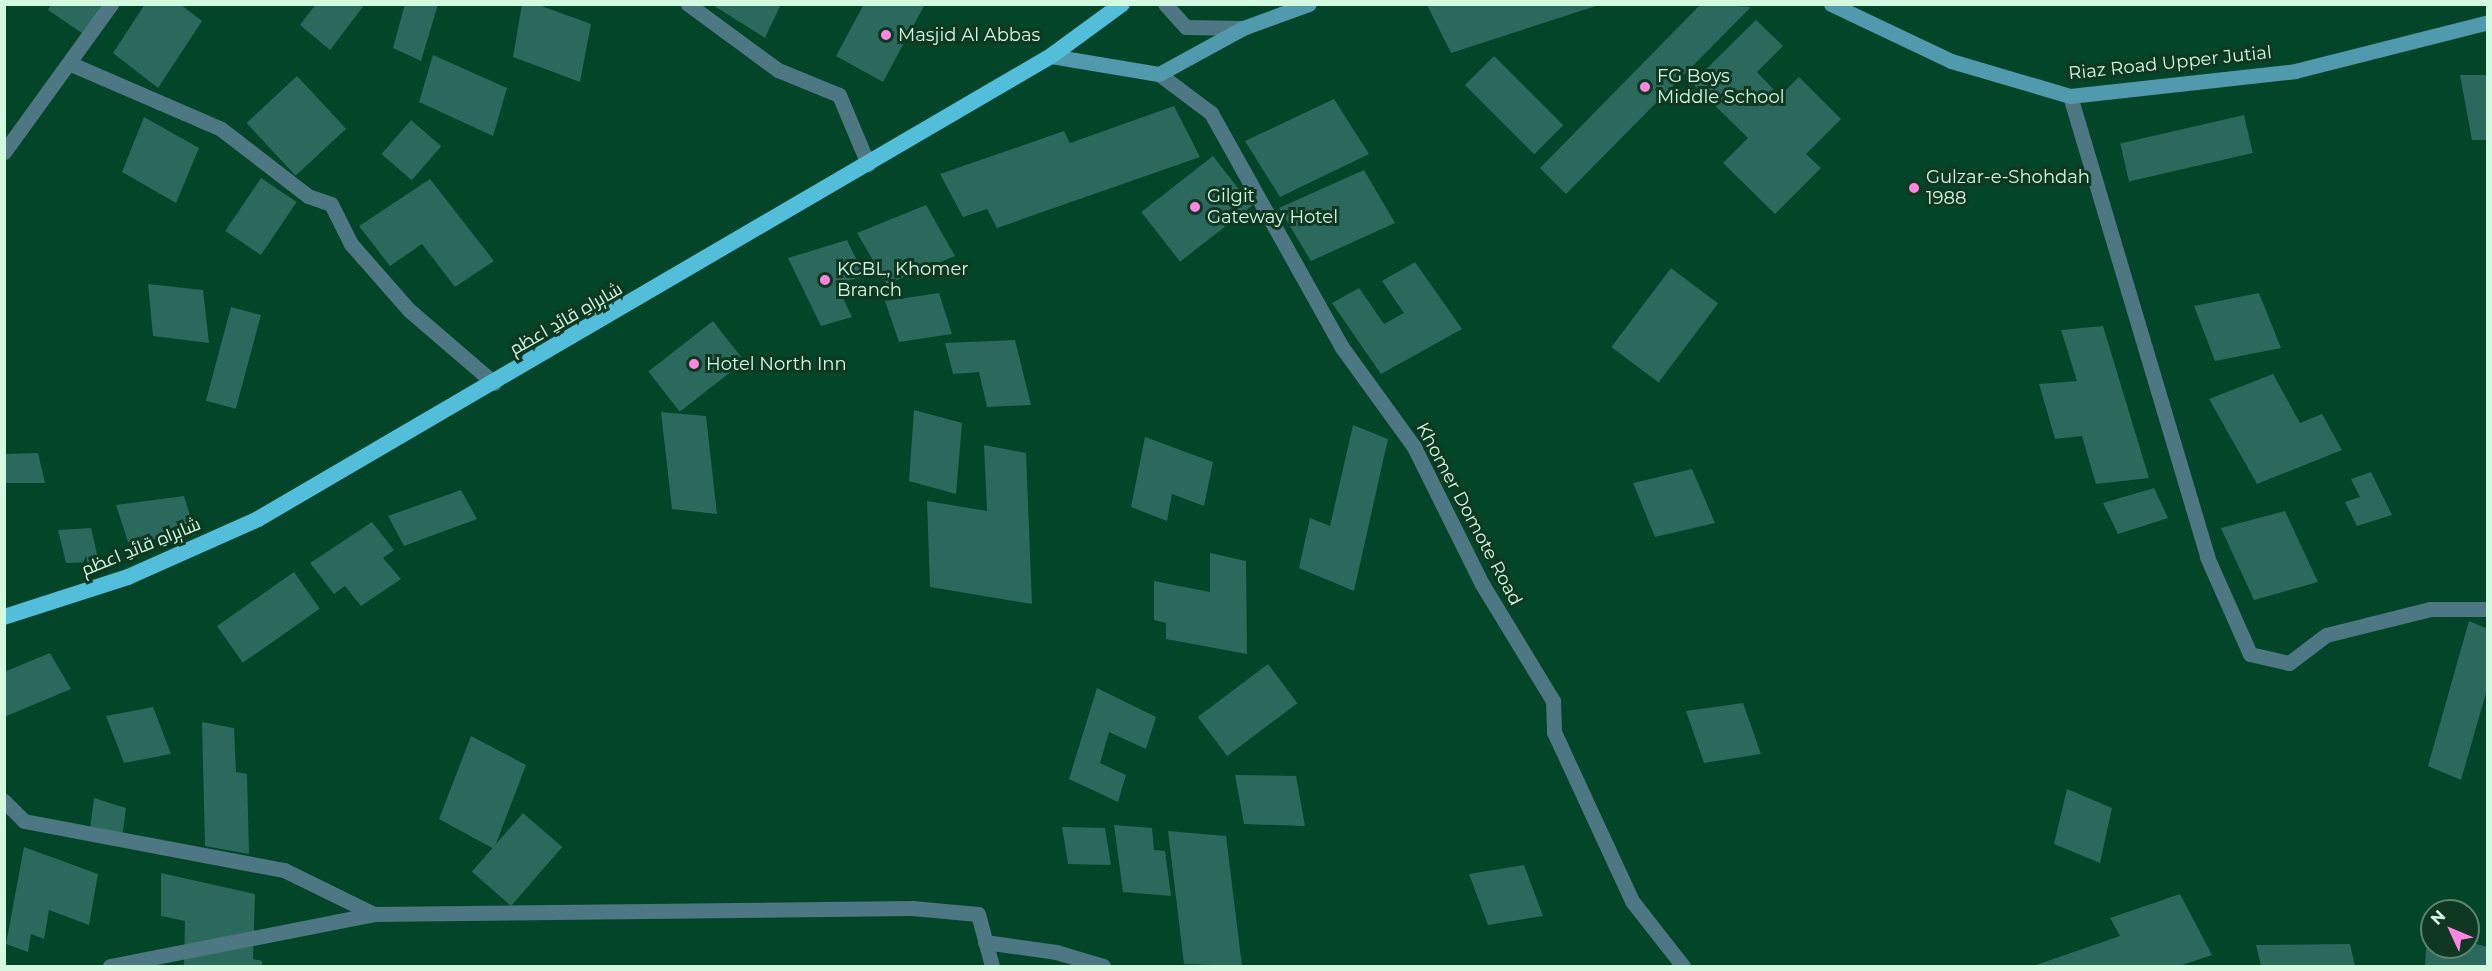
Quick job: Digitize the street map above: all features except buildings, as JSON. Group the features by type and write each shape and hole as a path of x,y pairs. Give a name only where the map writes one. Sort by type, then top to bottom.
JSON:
{"highway":[{"name":"شاہراہِ قائدِ اعظم","path":"4,616 128,577 258,519 1051,57 1122,4"}],"main road":[{"path":"1051,57 1159,74 1243,28 1309,4"},
{"name":"Riaz Road Upper Jutial","path":"1831,4 1951,61 2070,96 2295,71 2487,22"}],"street":[{"path":"4,152 71,64 111,4"},
{"path":"688,4 778,70 839,95 868,164"},
{"path":"1165,4 1186,27 1243,28"},
{"path":"71,64 221,129 308,196 331,204 351,244 409,310 494,383"},
{"name":"Khomer Domote Road","path":"1159,74 1211,113 1341,346 1414,447 1482,584 1553,701 1554,732 1632,901 1683,966"},
{"path":"2070,96 2207,557 2250,654 2289,663 2326,635 2430,609 2487,609"},
{"path":"4,801 24,822 284,870 374,914"},
{"path":"110,966 374,914 912,908 978,914 992,966"},
{"path":"985,942 1056,952 1103,966"}],"place":[{"name":"Masjid Al Abbas","path":"886,35"},
{"name":"FG Boys Middle School","path":"1645,87"},
{"name":"Gulzar-e-Shohdah 1988","path":"1914,188"},
{"name":"Gilgit Gateway Hotel","path":"1195,207"},
{"name":"KCBL, Khomer Branch","path":"825,280"},
{"name":"Hotel North Inn","path":"694,364"}]}
